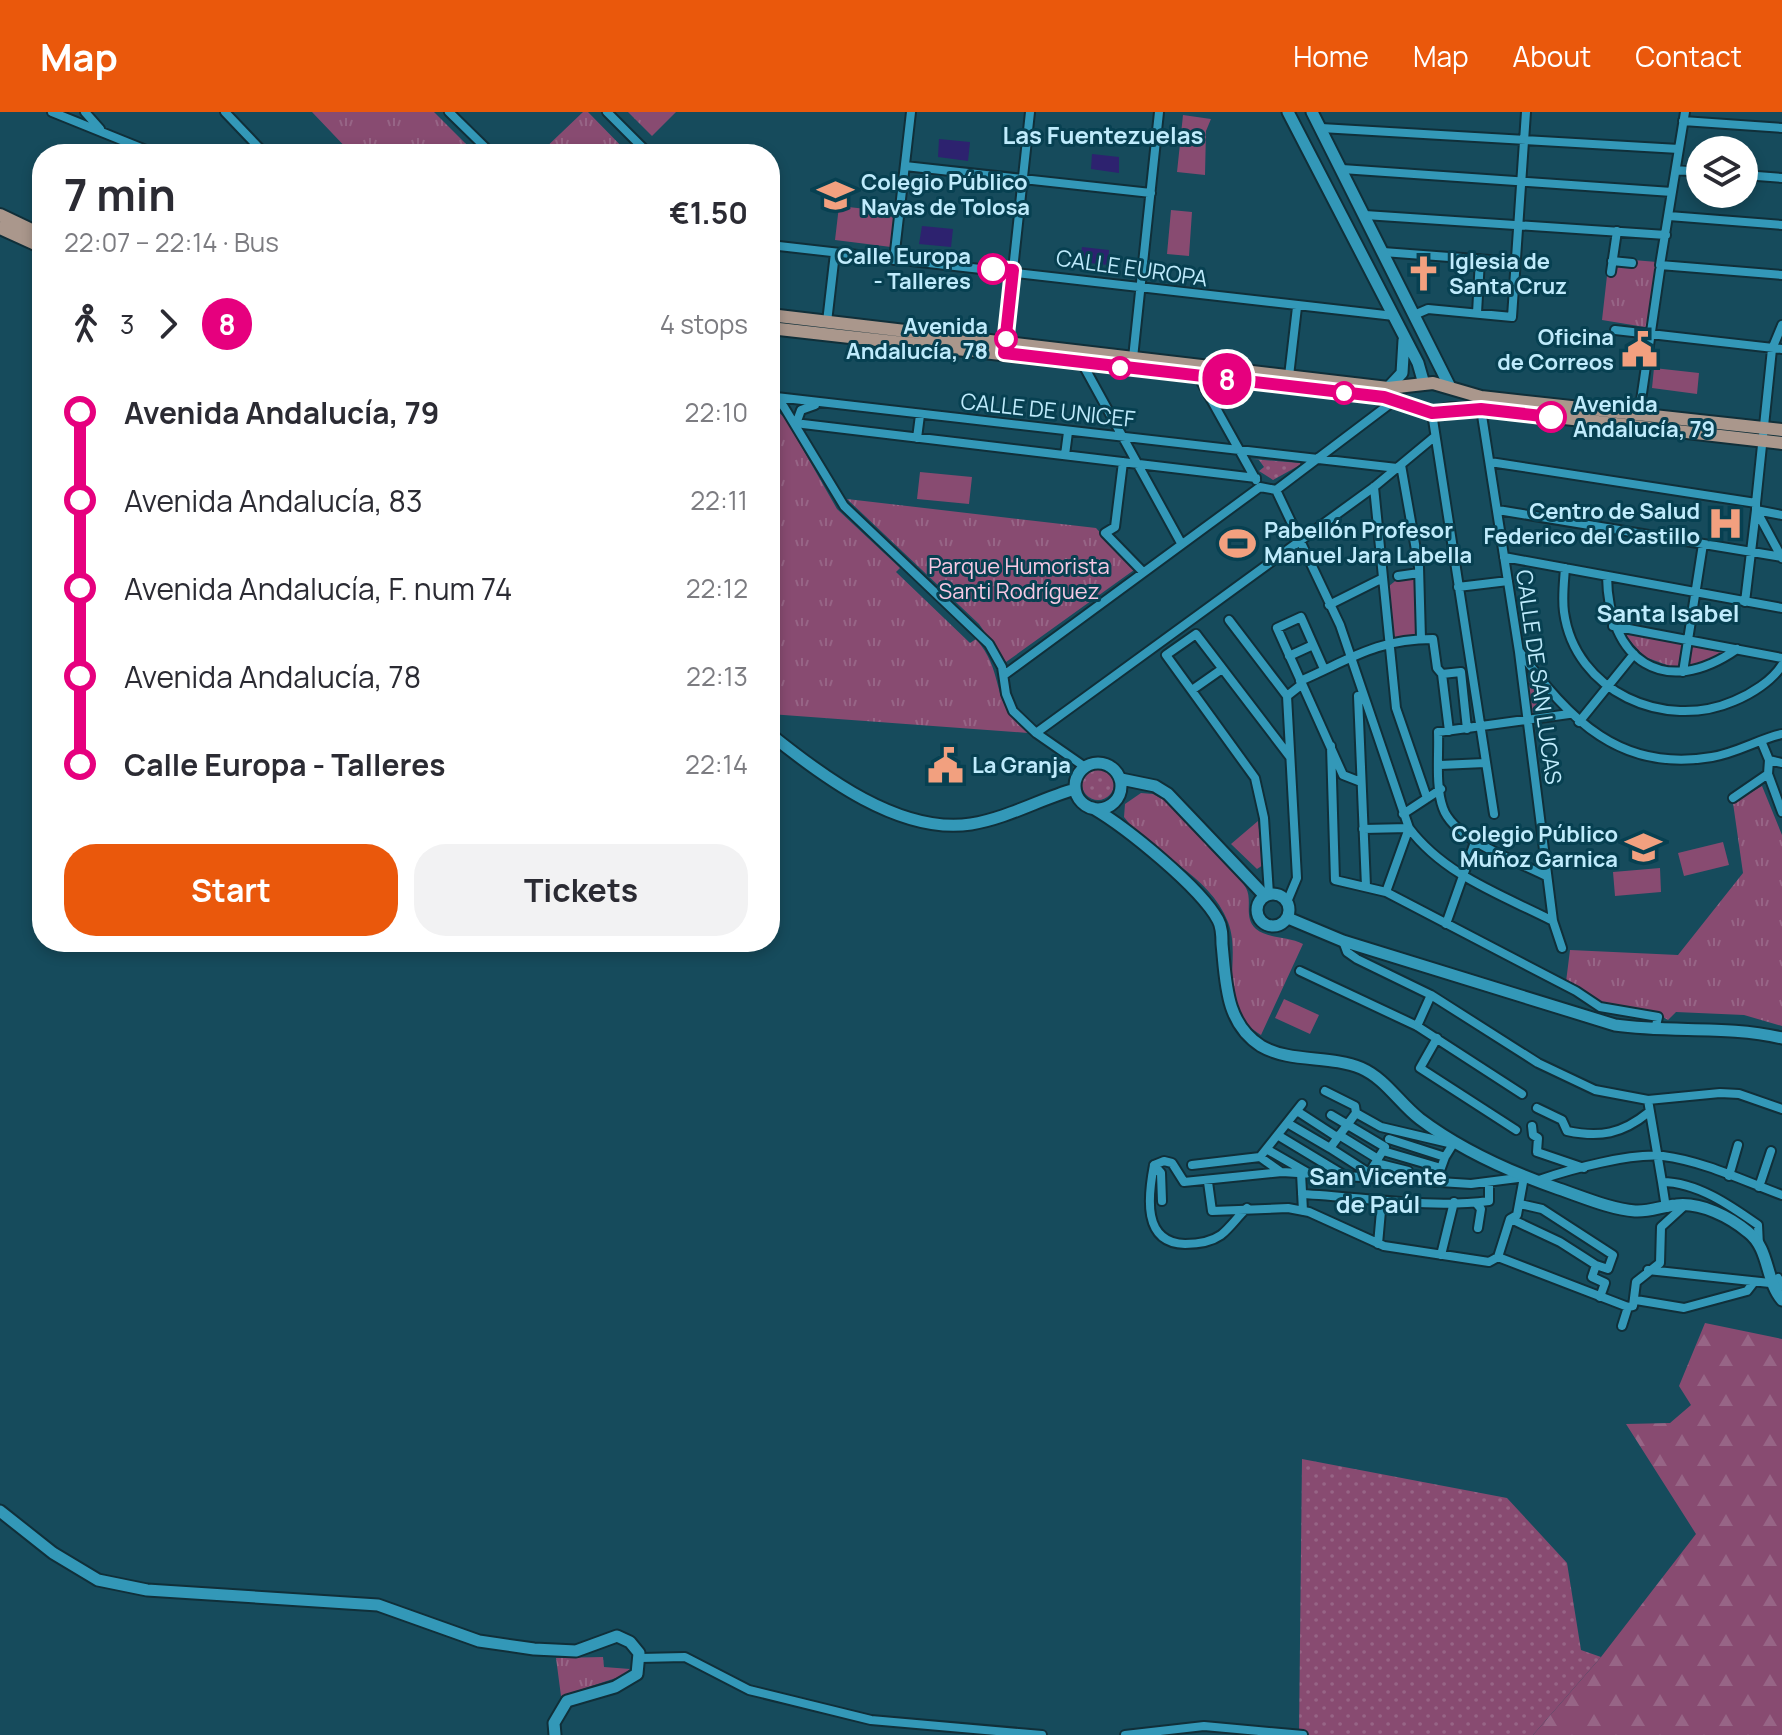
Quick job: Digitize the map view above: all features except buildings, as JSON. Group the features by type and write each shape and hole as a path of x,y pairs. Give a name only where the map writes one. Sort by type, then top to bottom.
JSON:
{"main road":[{"path":"0,215 32,230"},
{"path":"0,228 32,242"},
{"path":"780,316 1004,348 1082,363 1395,400 1432,413 1451,409 1481,409 1764,434 1782,430"},
{"path":"780,329 1133,358 1388,388 1420,385 1452,388 1481,397 1639,414 1764,434 1782,443"},
{"path":"1415,406 1413,392 1420,385"},
{"path":"1451,409 1452,388"}],"street":[{"path":"52,112 133,144"},
{"path":"85,112 102,131"},
{"path":"225,112 255,144"},
{"path":"449,112 482,144"},
{"path":"607,112 639,144"},
{"path":"894,260 911,112"},
{"path":"1004,348 1030,112"},
{"path":"1133,358 1159,112"},
{"path":"1288,112 1394,316 1420,385"},
{"path":"1312,112 1452,388"},
{"path":"1414,315 1428,309 1512,317 1526,112"},
{"path":"1639,414 1684,116 1782,128"},
{"path":"1321,128 1679,149"},
{"path":"905,166 1151,193"},
{"path":"1342,169 1672,192"},
{"path":"1676,170 1686,171"},
{"path":"1758,176 1782,178"},
{"path":"1365,215 1666,235"},
{"path":"1669,216 1782,225"},
{"path":"1611,272 1617,231"},
{"name":"CALLE EUROPA","path":"780,246 1013,270 1139,288 1394,316"},
{"path":"1383,252 1516,262"},
{"path":"827,322 835,253"},
{"path":"1477,313 1480,259"},
{"path":"1612,261 1632,263"},
{"path":"1660,268 1782,275"},
{"path":"1289,376 1297,307"},
{"path":"1745,602 1764,434 1782,325"},
{"path":"1615,330 1777,349"},
{"path":"1388,388 1402,373 1405,362 1403,336"},
{"path":"1082,363 1181,543"},
{"path":"1198,376 1258,483"},
{"name":"CALLE DE UNICEF","path":"780,398 1399,466"},
{"path":"1276,490 1395,400"},
{"path":"780,404 799,424 844,506 989,644 1004,675 1008,703 1036,733 1085,767 1106,764 1121,779 1155,786 1168,794 1267,895"},
{"path":"799,424 801,410 819,404"},
{"name":"CALLE DE SAN LUCAS","path":"1481,409 1529,721 1546,876 1553,921 1562,948"},
{"path":"1432,413 1433,438 1494,814"},
{"path":"917,438 920,415"},
{"path":"799,424 1123,462 1137,467 1258,483 1276,490 1350,657 1409,828 1423,847 1463,876 1553,921"},
{"path":"1065,455 1068,432"},
{"path":"1036,733 1374,487 1433,438"},
{"path":"1123,462 1115,527 1105,533 1143,572"},
{"path":"1490,462 1756,506 1782,515"},
{"path":"1399,466 1419,573 1421,639"},
{"path":"1004,675 1258,483"},
{"path":"1374,487 1396,708 1427,798"},
{"path":"1756,506 1782,557"},
{"path":"1498,510 1782,557"},
{"path":"1683,672 1703,544"},
{"path":"1504,557 1782,608"},
{"path":"1565,568 1564,613 1571,634 1593,671 1608,686 1640,706 1681,713 1712,711 1751,694 1782,665"},
{"path":"1398,576 1419,573"},
{"path":"1607,576 1613,626 1634,654 1661,670 1683,672 1703,669 1737,649"},
{"path":"1329,605 1383,578"},
{"path":"1458,587 1508,581"},
{"path":"1324,669 1301,617 1277,628 1343,775 1361,782"},
{"path":"1229,620 1287,696 1297,878 1287,902 1288,918"},
{"path":"1613,626 1782,658"},
{"path":"1288,918 1276,927 1260,921 1256,910 1267,895 1264,818 1255,778 1166,655 1196,634 1290,757"},
{"path":"1287,696 1300,683 1356,652 1389,642 1433,639 1437,668 1442,674 1449,731"},
{"path":"1289,656 1313,645"},
{"path":"1519,652 1579,722 1612,743 1651,756 1713,757 1782,734"},
{"path":"1579,722 1634,654"},
{"path":"1192,690 1222,669"},
{"path":"1442,674 1461,672 1467,729"},
{"path":"1358,683 1366,886"},
{"path":"1546,876 1475,842 1455,826 1443,808 1438,732 1569,714"},
{"path":"780,742 807,764 871,801 901,815 943,825 970,824 1006,816 1075,789"},
{"path":"1762,743 1769,760 1768,774 1780,797 1782,812"},
{"path":"1331,746 1335,880 1386,892 1576,991 1600,1007 1658,1017 1655,1030"},
{"path":"1769,760 1782,763"},
{"path":"1440,765 1485,763"},
{"path":"1085,767 1076,780 1075,789 1081,801 1125,830 1202,899 1220,923 1226,996 1243,1032 1263,1047 1295,1056 1333,1059 1362,1069 1389,1087 1411,1113 1453,1144"},
{"path":"1733,798 1768,774"},
{"path":"1121,779 1117,812 1125,830"},
{"path":"1772,785 1782,786"},
{"path":"1403,814 1441,789"},
{"path":"1093,808 1106,808 1117,800"},
{"path":"1363,829 1409,828"},
{"path":"1386,892 1409,828"},
{"path":"1446,924 1475,842"},
{"path":"1267,895 1278,894 1287,902"},
{"path":"1288,918 1343,941 1615,1025 1655,1030 1758,1033 1782,1038"},
{"path":"1343,941 1347,952 1357,959 1431,995 1538,1063 1595,1090 1648,1100 1739,1094 1782,1109"},
{"path":"1300,971 1417,1026 1522,1094"},
{"path":"1417,1026 1431,995"},
{"path":"1437,1038 1420,1068 1516,1130"},
{"path":"1325,1091 1355,1106 1356,1113 1327,1148"},
{"path":"1648,1100 1666,1208"},
{"path":"1192,1165 1260,1157 1299,1108 1338,1136 1382,1152 1445,1157 1453,1144"},
{"path":"1537,1108 1562,1120 1567,1131 1595,1137 1621,1130 1649,1112"},
{"path":"1356,1113 1392,1129 1453,1144 1531,1178 1622,1208 1636,1211 1684,1205 1729,1219 1751,1234 1765,1255 1782,1300"},
{"path":"1331,1115 1348,1122 1408,1171"},
{"path":"1289,1124 1367,1175"},
{"path":"1532,1126 1533,1135 1538,1138 1537,1152 1585,1168"},
{"path":"1367,1175 1392,1129"},
{"path":"1279,1136 1346,1177"},
{"path":"1729,1176 1738,1145"},
{"path":"1268,1150 1305,1173"},
{"path":"1759,1187 1771,1151"},
{"path":"1154,1165 1164,1161 1172,1163 1184,1182 1208,1182 1282,1172 1489,1182 1659,1156 1684,1160 1782,1195"},
{"path":"1260,1157 1282,1172"},
{"path":"1154,1165 1161,1173 1162,1201"},
{"path":"1154,1165 1150,1209 1154,1228 1161,1239 1176,1244 1209,1241 1220,1235 1247,1208"},
{"path":"1303,1211 1305,1173"},
{"path":"1208,1182 1212,1211 1247,1208 1303,1211 1378,1244 1489,1262 1498,1257 1511,1219 1517,1215 1531,1178"},
{"path":"1302,1194 1441,1205 1476,1203 1489,1201 1489,1182"},
{"path":"1662,1182 1690,1187 1731,1206 1758,1225 1759,1246"},
{"path":"1378,1244 1382,1200"},
{"path":"1441,1255 1454,1202"},
{"path":"1476,1203 1481,1209 1478,1228"},
{"path":"1511,1219 1608,1269 1613,1255 1542,1209 1520,1204"},
{"path":"1498,1257 1600,1297 1633,1306 1636,1282 1660,1263 1661,1227 1684,1205"},
{"path":"1596,1265 1592,1277 1605,1283 1600,1297"},
{"path":"1648,1270 1777,1282"},
{"path":"1636,1300 1684,1308 1747,1291 1754,1282"},
{"path":"1622,1326 1628,1307"},
{"path":"0,1511 53,1553 98,1580 147,1590 378,1605 479,1641 534,1649 576,1651 617,1636 634,1645 640,1658 640,1670 623,1683 567,1701 554,1723 555,1735"},
{"path":"640,1658 685,1657 749,1690 871,1720 1042,1735"},
{"path":"1125,1735 1204,1726 1303,1735"}],"green space":[{"path":"312,112 434,112 466,144 342,144"},
{"path":"583,112 588,112 619,144 549,144"},
{"path":"628,112 676,112 652,136"},
{"path":"1183,115 1211,119 1206,131 1205,175 1177,172"},
{"path":"839,206 894,212 891,247 835,240"},
{"path":"1171,210 1192,212 1189,256 1167,254"},
{"path":"1609,258 1657,262 1656,271 1665,271 1657,329 1602,320"},
{"path":"1654,368 1699,373 1697,394 1652,388"},
{"path":"780,414 837,509 900,568 896,572 970,643 976,639 991,664 1007,709 1028,733 780,715"},
{"path":"1252,459 1300,465 1273,480 1259,471 1264,467 1259,460"},
{"path":"920,472 972,477 969,504 917,499"},
{"name":"Parque Humorista Santi Rodríguez","path":"847,499 1096,528 1134,570 1006,662 979,624"},
{"path":"1416,577 1419,636 1396,639 1392,636 1389,586 1399,578"},
{"path":"1616,626 1680,638 1683,644 1678,669 1645,657"},
{"path":"1688,640 1729,650 1717,659 1688,668 1685,663"},
{"path":"1526,674 1556,712 1531,714"},
{"path":"1098,768 1109,773 1114,784 1109,795 1098,800 1087,795 1082,784 1087,773"},
{"path":"1762,786 1782,835 1782,1026 1744,1015 1676,1012 1668,1020 1653,1011 1597,1001 1566,982 1570,950 1678,955 1743,873 1733,803"},
{"path":"1141,793 1153,794 1169,803 1232,868 1246,888 1250,919 1256,929 1303,944 1261,1035 1246,1023 1233,997 1232,937 1219,905 1208,890 1136,831 1124,817 1125,804"},
{"path":"1258,821 1263,865 1257,869 1231,844"},
{"path":"1723,842 1729,865 1684,876 1678,853"},
{"path":"1660,868 1661,892 1615,896 1613,872"},
{"path":"1284,999 1319,1015 1310,1034 1275,1018"},
{"path":"1705,1323 1782,1339 1782,1735 1533,1735 1601,1657 1696,1534 1626,1424 1670,1423 1691,1405 1679,1386"},
{"path":"1302,1459 1507,1498 1567,1563 1581,1650 1601,1657 1533,1735 1299,1735"},
{"path":"603,1657 604,1667 630,1669 622,1676 561,1696 556,1658"}],"shaded area":[{"path":"939,139 970,142 968,161 938,157"},
{"path":"1092,154 1119,157 1119,173 1091,169"},
{"path":"922,226 953,229 951,247 919,244"},
{"path":"1082,247 1109,250 1108,265 1080,262"}],"bus line":[{"name":"8","path":"993,269 1013,270 1004,353 1384,397 1432,413 1451,409 1481,409 1551,417"}],"place":[{"name":"Colegio Público Navas de Tolosa","path":"835,195"},
{"name":"Calle Europa - Talleres","path":"993,269"},
{"name":"Iglesia de Santa Cruz","path":"1423,274"},
{"name":"Avenida Andalucía, 78","path":"1006,339"},
{"name":"Oficina de Correos","path":"1640,350"},
{"name":"Avenida Andalucía, 79","path":"1551,417"},
{"name":"Centro de Salud Federico del Castillo","path":"1726,524"},
{"name":"Pabellón Profesor Manuel Jara Labella","path":"1238,543"},
{"name":"La Granja","path":"946,765"},
{"name":"Colegio Público Muñoz Garnica","path":"1644,847"}],"district":[{"name":"Las Fuentezuelas","path":"1103,134"},
{"name":"Santa Isabel","path":"1668,612"},
{"name":"San Vicente de Paúl","path":"1378,1189"}]}
